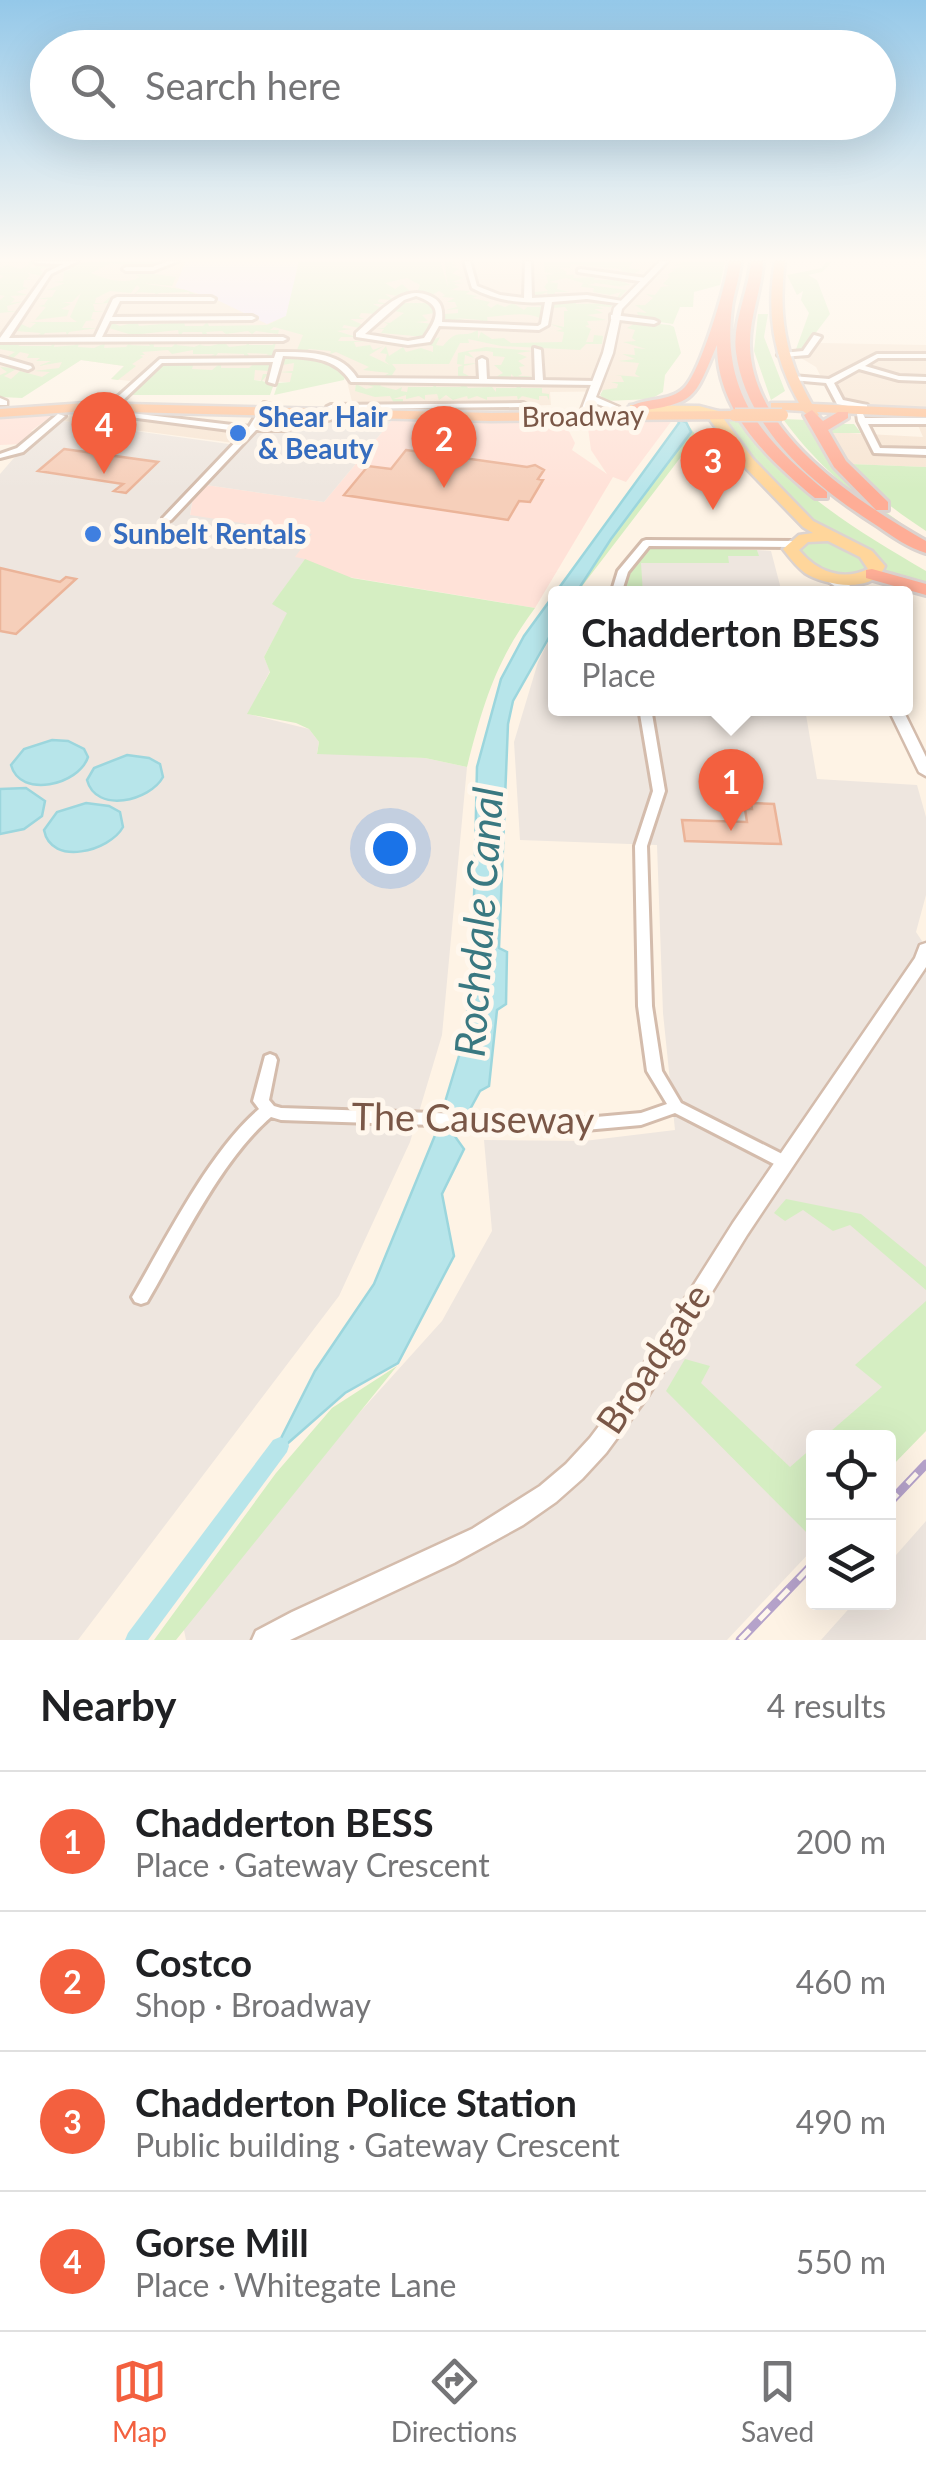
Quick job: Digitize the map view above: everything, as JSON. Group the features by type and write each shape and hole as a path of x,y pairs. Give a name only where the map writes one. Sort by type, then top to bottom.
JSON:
{"highway":[{"path":"698,407 711,338"},
{"path":"725,338 729,379 752,428 796,475 820,494 926,563"},
{"path":"745,338 743,351 754,397 789,444 812,468 866,511 926,548"},
{"path":"778,338 798,406 853,479 926,536"},
{"name":"Broadway","path":"1,406 116,407 259,419 331,407 524,407 677,414"},
{"name":"Broadway","path":"1,406 259,419 635,408"},
{"path":"798,406 840,409 861,418 926,415"},
{"path":"635,408 732,410 798,406 926,415"}],"main road":[{"path":"677,414 698,407"},
{"path":"698,407 808,524 849,543 875,561 877,566 861,584 816,572 794,546 791,522 725,456 698,407"},
{"path":"794,546 830,536"}],"street":[{"path":"2,340 189,338"},
{"path":"272,382 283,338"},
{"path":"365,338 419,342 430,338"},
{"path":"583,409 608,354 611,338"},
{"path":"782,354 804,352 820,339"},
{"path":"537,350 539,380"},
{"path":"798,406 831,381 877,356 926,356"},
{"path":"116,407 160,362 278,357 337,362 348,368 354,380 595,383"},
{"path":"0,359 28,368"},
{"path":"482,360 482,380"},
{"path":"858,366 898,378 926,379"},
{"path":"831,381 840,409"},
{"path":"116,407 259,419 295,426 350,414"},
{"path":"1,459 20,450 60,416"},
{"path":"861,418 877,452 926,452"},
{"path":"168,518 259,419"},
{"path":"618,586 623,570 646,543 794,546"},
{"path":"646,716 658,791 641,846 645,1006 655,1072 676,1107 784,1162"},
{"path":"899,716 926,772"},
{"name":"Broadgate","path":"265,1640 440,1561 552,1492 587,1459 622,1412 926,949"},
{"path":"142,1297 235,1147 258,1117 269,1110 261,1101 270,1060"},
{"name":"The Causeway","path":"269,1110 281,1114 585,1124 641,1119 676,1107"}],"shaded area":[{"path":"0,338 651,338 637,391 550,392 551,405 353,406 344,369 299,383 254,380 160,384 111,379 124,366 81,360 38,387 0,380"},
{"path":"820,343 926,345 926,408 845,403 832,378 821,377 816,367 801,358"},
{"path":"74,411 129,412 251,426 234,443 63,421"},
{"path":"55,414 31,431 37,433 22,444 0,445 0,418"},
{"path":"350,418 393,419 324,502 206,485 193,497 190,515 312,534 295,557 305,559 273,604 288,612 264,657 270,671 248,714 309,729 319,742 317,753 425,758 467,767 442,1035 410,1142 339,1296 78,1640 0,1640 0,474 13,459 63,421 243,446 258,432"},
{"path":"599,418 673,419 626,482 613,477 535,608 342,576 294,557 311,534 190,516 193,497 206,485 324,502 393,419 553,422 569,431 575,443 572,450 607,474 591,450 588,428"},
{"path":"917,423 926,424 926,467 849,464 830,432 923,437"},
{"path":"757,550 771,551 780,586 642,586 640,562 728,563 727,556 758,556"},
{"path":"548,642 548,716 806,716 817,779 917,785 926,817 926,895 916,932 926,947 926,1429 896,1461 896,1430 806,1430 806,1556 727,1640 186,1640 183,1625 296,1483 442,1321 492,1231 484,1140 584,1141 675,1130 663,1013 657,845 520,840 514,742 538,662"},
{"path":"926,1521 926,1640 821,1640 848,1610 896,1610 896,1555"}],"green space":[{"path":"302,338 367,341 354,342 356,347 370,345 373,350 384,346 369,355 390,365 385,361 387,354 380,353 386,346 389,356 403,347 406,352 421,348 433,352 433,346 422,344 439,338 436,345 443,346 451,338 504,338 511,343 562,342 563,338 588,338 586,342 593,342 594,338 603,338 602,344 586,344 580,350 501,346 468,339 469,343 460,343 449,364 392,364 396,369 392,375 399,377 382,377 389,373 363,370 369,367 336,352 290,352 297,350"},
{"path":"632,338 677,338 681,353 665,375 663,392 651,399 606,401 600,395 603,390 617,388 618,384 611,382 624,382 615,375 640,377 635,374 639,363 618,361 635,359 622,354 635,355 634,348 646,349 623,342 636,341"},
{"path":"755,338 764,338 785,391 771,400 754,351"},
{"path":"800,338 812,338 802,351 795,352"},
{"path":"143,341 128,345 150,346 147,341 153,341 154,347 172,347 176,343 171,341 184,341 176,345 194,347 208,341 200,345 231,341 225,343 229,347 247,345 243,341 249,341 249,345 276,342 272,357 247,353 251,358 244,358 244,354 218,353 207,358 215,354 193,354 193,350 172,354 168,350 142,352 145,355 132,364 136,366 118,380 111,379 124,366 81,360 22,398 0,397 0,375 7,372 0,367 18,368 4,376 11,379 20,371 42,377 50,372 34,371 59,368 62,362 38,366 51,361 36,361 40,358 27,358 29,354 20,352 11,360 5,358 15,352 0,349 0,342 52,346 48,342 55,342 54,347 79,342 78,347 94,348 105,343 104,348"},
{"path":"486,347 533,351 517,353 527,357 518,361 525,366 519,367 522,374 518,376 534,376 515,378 511,374 511,378 494,378 503,373 494,365 501,365 505,357 487,351 468,352 474,358 465,355 464,364 478,363 464,366 463,373 471,377 458,378 458,367 463,365 457,364 458,353"},
{"path":"285,357 330,362 346,372 344,380 274,395 278,383 290,382 292,373 280,372 293,371 294,363 282,365"},
{"path":"194,362 192,369 212,370 218,365 213,362 235,362 221,364 221,368 249,368 255,362 270,364 268,371 255,370 254,380 261,381 263,374 268,374 262,381 274,384 270,395 127,395 155,369 161,369 156,367 159,364"},
{"path":"359,382 386,382 380,386 396,390 402,387 401,391 407,392 408,387 434,387 427,382 436,382 436,387 461,387 456,382 463,382 468,388 492,387 496,392 496,388 517,388 512,383 519,383 521,388 542,388 542,393 549,394 549,400 547,396 539,396 539,400 522,396 518,400 517,396 487,400 467,396 453,400 446,395 439,400 437,394 425,395 425,400 419,396 406,399 406,395 393,399 403,399 403,403 394,403 390,396 375,397 355,391 356,384 366,389 374,387"},
{"path":"737,419 778,466 823,505 926,571 926,586 883,572 884,563 876,555 824,529 803,513 768,478 726,425 728,420"},
{"path":"783,419 807,420 865,497 926,541 848,488 814,457"},
{"path":"686,422 709,453 687,449 581,586"},
{"path":"835,424 854,424 861,433 831,433 850,464 926,467 926,531 858,475 847,461 827,429"},
{"path":"812,541 843,547 868,568 850,574 825,569 801,554 799,549"},
{"path":"649,546 757,550 759,556 728,556 729,563 641,563 643,586 623,586"},
{"path":"305,559 352,578 535,608 492,683 467,767 425,758 317,754 319,742 309,729 247,714 270,672 264,657 287,613 272,604"},
{"path":"786,1199 861,1214 926,1267 926,1290 850,1225 833,1231 803,1210 785,1221 774,1213"},
{"path":"926,1301 926,1431 896,1462 896,1430 832,1430 882,1387 855,1365"},
{"path":"685,1359 710,1366 701,1383 790,1467 806,1453 806,1532 666,1391"},
{"path":"397,1366 176,1640 154,1640 276,1473 332,1408"}],"water":[{"path":"677,419 686,422 691,432 581,586 560,586 679,423"},
{"path":"548,603 548,639 513,701 508,724 499,948 507,952 506,1004 497,1010 489,1086 480,1091 468,1113 442,1112 465,1036 473,943 477,767 501,679 524,636"},
{"path":"52,740 68,741 84,749 88,757 82,767 50,784 37,785 17,776 11,765 24,749"},
{"path":"127,755 160,764 163,777 147,792 124,800 101,797 92,791 87,780 94,768"},
{"path":"26,788 45,801 42,816 24,829 0,834 0,789"},
{"path":"86,803 120,812 123,827 116,836 94,848 69,852 57,849 44,830 57,812"},
{"path":"438,1128 449,1128 464,1149 442,1194 454,1256 398,1363 345,1393 271,1458 315,1371 374,1284"}],"building":[{"path":"64,449 158,462 126,493 114,491 123,484 38,471"},
{"path":"406,450 535,465 544,470 538,479 543,480 530,502 519,501 508,520 344,495 368,466 391,469"},
{"path":"0,568 60,582 66,577 76,579 16,634 0,631"},
{"path":"751,803 774,804 781,844 685,841 682,820 747,822 745,809 752,809"}],"waterway":[{"name":"Rochdale Canal","path":"135,1640 280,1446"}],"railway":[{"path":"896,1496 926,1464"},
{"path":"740,1640 806,1571"}],"place":[{"name":"Shear Hair & Beauty","path":"238,433"},
{"name":"Gorse Mill","path":"104,474"},
{"name":"Costco","path":"444,488"},
{"name":"Chadderton Police Station","path":"713,510"},
{"name":"Sunbelt Rentals","path":"93,534"},
{"name":"Chadderton BESS","path":"731,831"}]}
